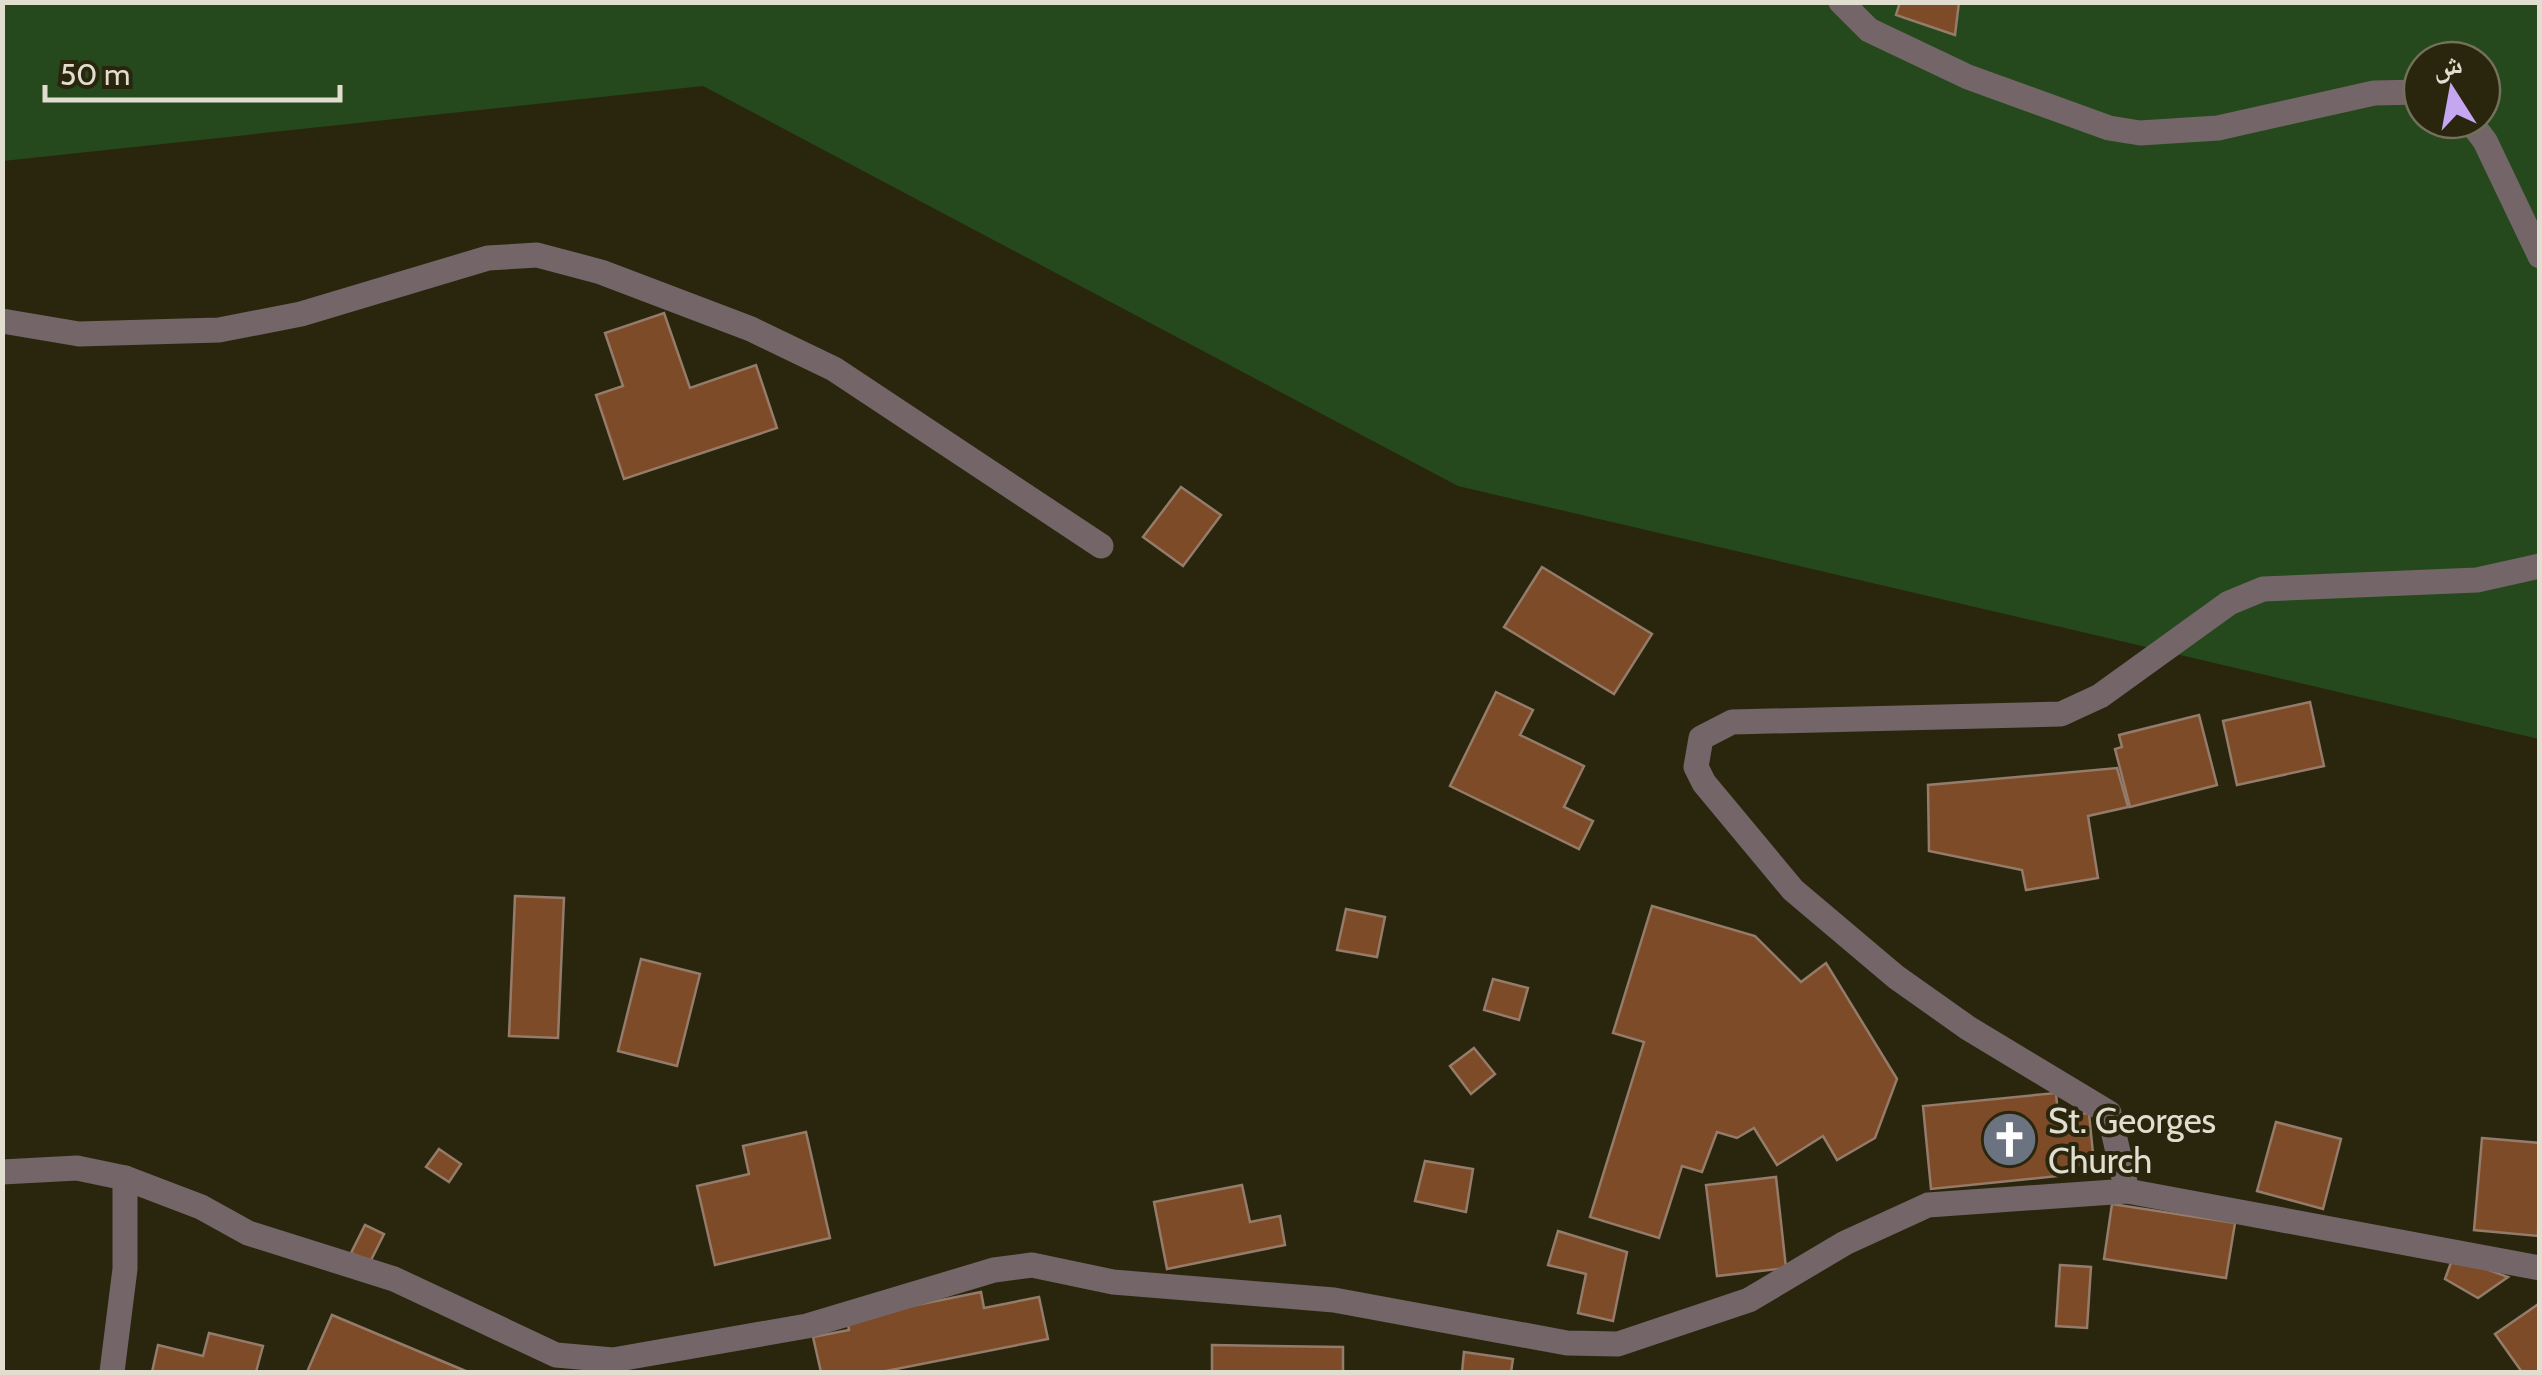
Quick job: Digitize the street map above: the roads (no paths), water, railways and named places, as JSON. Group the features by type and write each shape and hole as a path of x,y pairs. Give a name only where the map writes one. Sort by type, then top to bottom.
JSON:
{"street":[{"path":"1842,2 1869,30 1968,77 2109,128 2153,133 2218,128 2374,93 2402,92"},
{"path":"2484,140 2540,256"},
{"path":"2,321 79,334 219,330 301,314 488,258 537,256 649,290 751,329 834,369 1101,546"},
{"path":"2127,1191 2109,1113 1968,1028 1896,977 1793,890 1704,783 1696,767 1701,738 1732,722 2061,714 2100,696 2229,603 2263,589 2477,580 2540,566"},
{"path":"2,1172 77,1168 125,1178 201,1207 248,1233 394,1279 556,1355 612,1360 807,1326 994,1270 1032,1265 1112,1282 1334,1300 1567,1343 1618,1344 1749,1300 1844,1243 1928,1204 2127,1191 2540,1268"},
{"path":"112,1372 125,1269 125,1178"}],"place":[{"name":"St. Georges Church","path":"2009,1140"}]}
